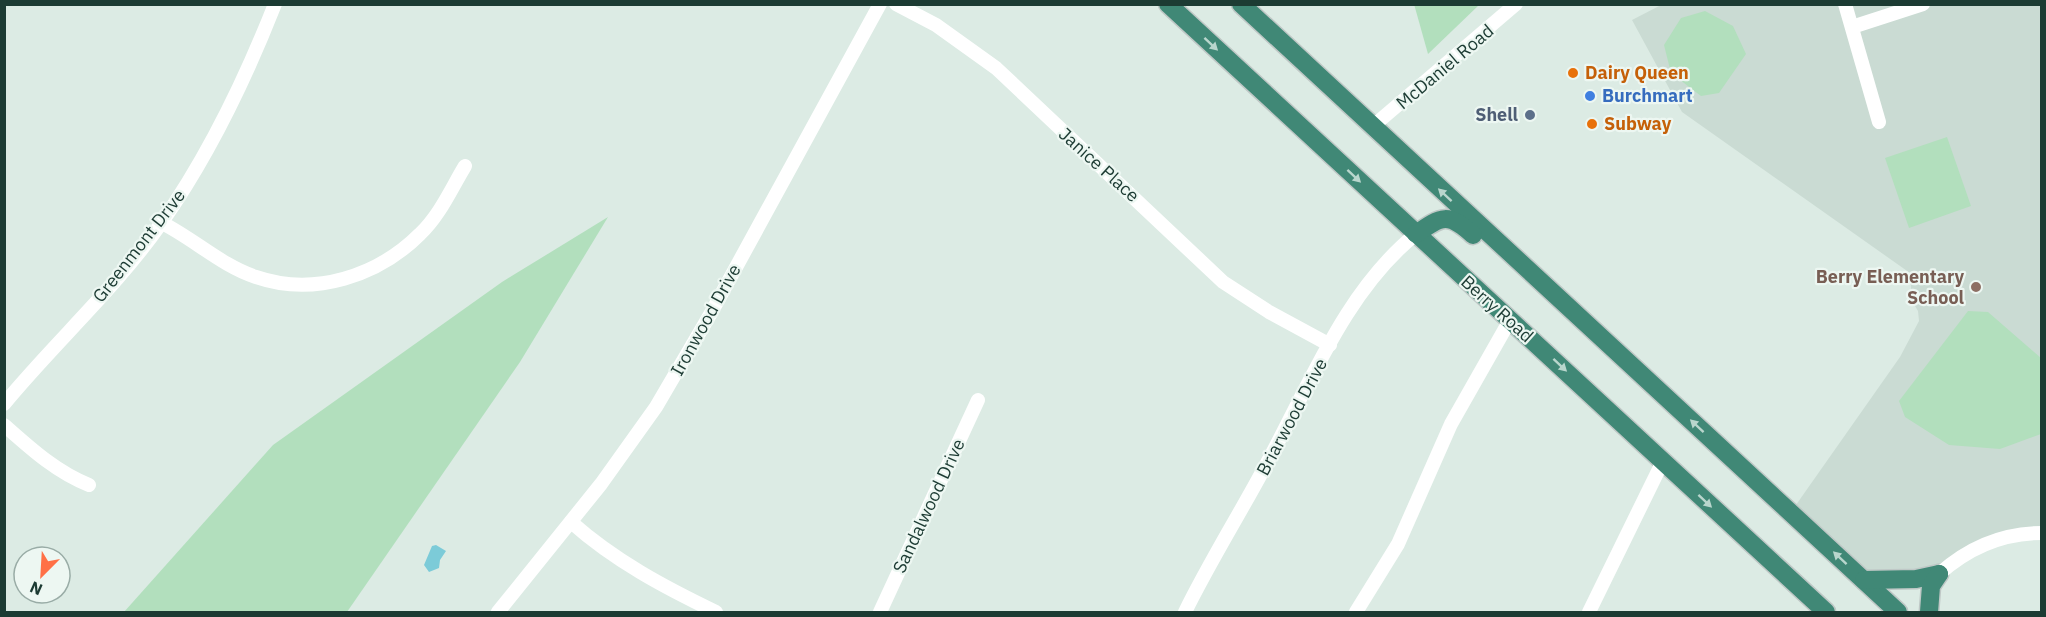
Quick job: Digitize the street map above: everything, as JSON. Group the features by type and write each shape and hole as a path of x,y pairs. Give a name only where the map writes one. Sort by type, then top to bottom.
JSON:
{"highway":[{"name":"Berry Road","path":"1168,4 1826,612"},
{"path":"1241,4 1898,612"},
{"path":"1416,234 1439,219 1451,218 1462,225 1537,295 1645,378"},
{"path":"1864,580 1916,579 1939,574"},
{"path":"1929,612 1932,586 1939,574"}],"street":[{"name":"Greenmont Drive","path":"4,404 124,270 162,223 222,122 255,57 276,4"},
{"name":"Ironwood Drive","path":"498,612 571,522 638,433 695,342 880,4"},
{"name":"Janice Place","path":"896,4 936,25 996,68 1223,282 1330,345"},
{"name":"McDaniel Road","path":"1372,127 1516,4"},
{"path":"1845,4 1879,122"},
{"path":"1852,27 1923,4"},
{"path":"162,223 228,264 256,277 289,284 325,283 348,278 388,261 420,235 442,207 465,166"},
{"name":"Briarwood Drive","path":"1185,612 1330,345 1366,288 1401,246 1416,234"},
{"path":"1356,612 1398,544 1451,424 1510,320"},
{"name":"Sandalwood Drive","path":"880,612 978,400"},
{"path":"4,425 66,475 89,485"},
{"path":"1589,612 1663,460"},
{"path":"571,522 598,546 626,564 716,612"},
{"path":"1939,574 1964,554 1986,543 2042,533"}],"shaded area":[{"name":"Berry Elementary School","path":"1663,4 2041,5 2041,533 2002,539 1939,574 1864,580 1791,512 1900,357 1919,321 1918,311 1912,301 1910,273 1682,112 1632,20"}],"green space":[{"path":"1414,4 1479,4 1479,5 1428,54"},
{"path":"1705,11 1733,26 1746,54 1719,93 1701,96 1671,73 1664,45 1681,18"},
{"path":"1947,137 1971,206 1909,228 1885,158"},
{"path":"608,217 520,362 347,612 124,612 273,445 502,282"},
{"path":"1968,311 1988,312 2041,358 2041,434 2000,449 1949,445 1905,417 1899,401"}],"water":[{"path":"436,545 446,551 440,560 439,568 429,572 424,565 432,546"}],"place":[{"name":"Dairy Queen","path":"1573,73"},
{"name":"Burchmart","path":"1590,96"},
{"name":"Shell","path":"1530,115"},
{"name":"Subway","path":"1592,124"},
{"name":"Berry Elementary School","path":"1976,287"}]}
